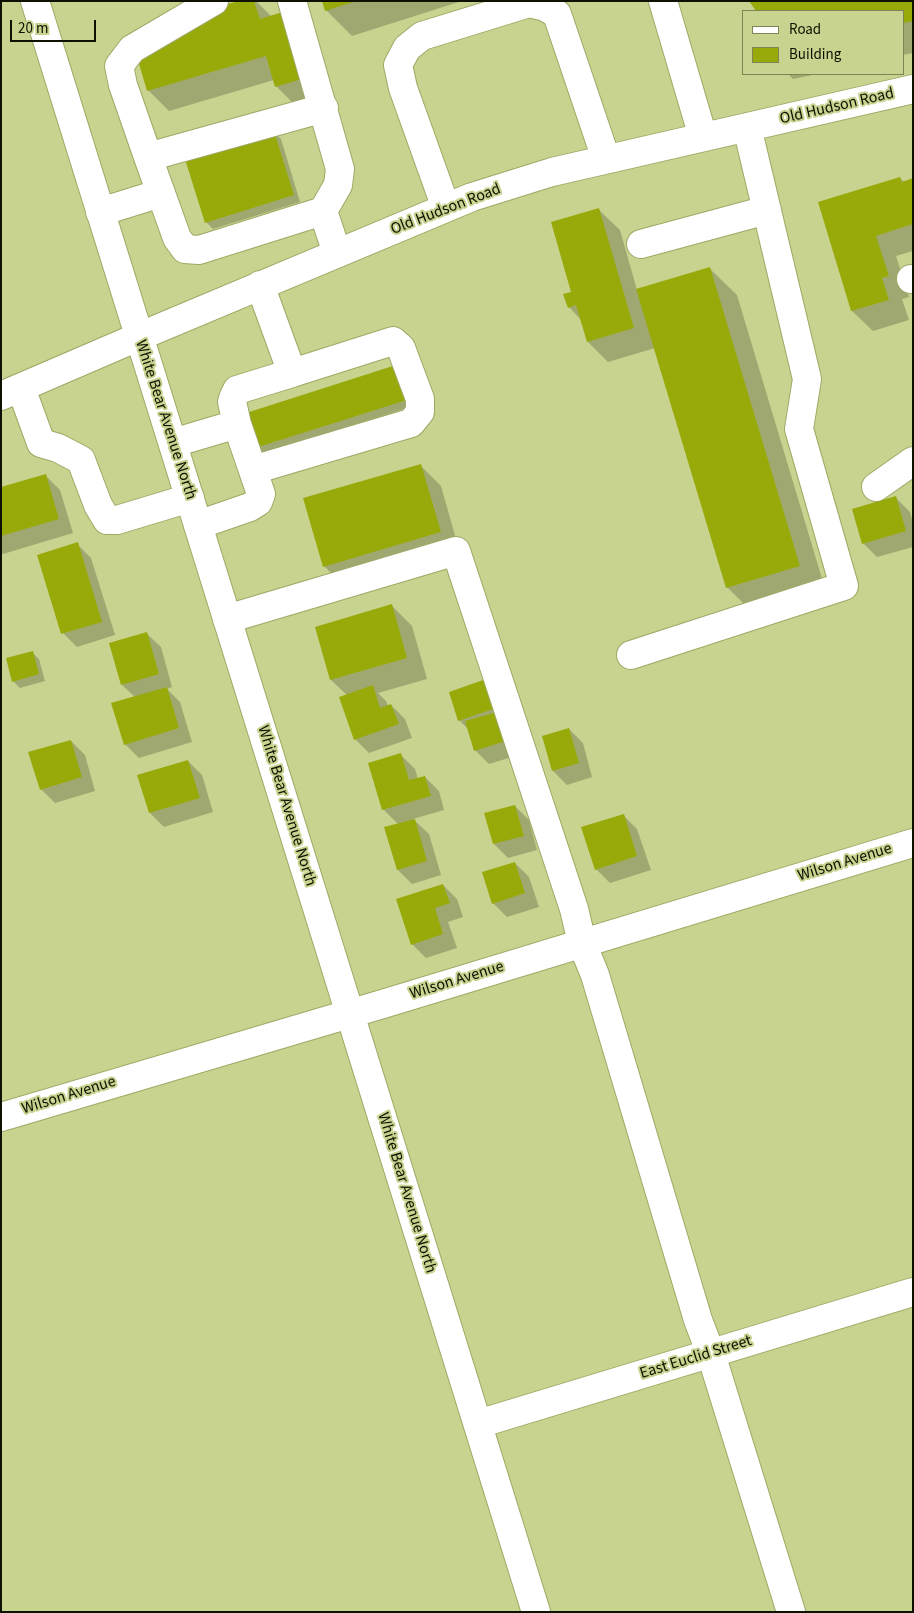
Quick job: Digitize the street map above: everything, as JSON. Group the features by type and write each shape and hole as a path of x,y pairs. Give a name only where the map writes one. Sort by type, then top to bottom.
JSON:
{"street":[{"path":"214,1 132,49 119,66 123,86 148,158 177,238 185,249 199,250 323,211 338,185 340,169 292,1"},
{"path":"663,1 703,137"},
{"path":"446,208 403,88 398,65 407,48 422,36 431,33 529,3 545,7 557,14 606,159"},
{"name":"White Bear Avenue North","path":"39,13 536,1612"},
{"name":"Old Hudson Road","path":"6,393 336,253 472,198 552,172 913,90"},
{"path":"148,158 324,108"},
{"path":"631,656 844,586 799,429 808,379 747,127"},
{"path":"100,212 161,193"},
{"path":"641,244 767,210"},
{"path":"323,211 336,253"},
{"path":"260,285 292,373"},
{"path":"198,525 250,507 258,502 261,494 237,424 232,402 237,390 393,341 401,348 420,399 420,412 411,423 253,470"},
{"path":"6,393 41,443 58,448 81,460 98,505 107,520 117,520 190,498"},
{"path":"173,443 237,424"},
{"path":"876,487 913,461"},
{"path":"227,619 456,551 574,909 582,943 595,975 698,1320 791,1612"},
{"name":"Wilson Avenue","path":"1,1117 913,842"},
{"name":"East Euclid Street","path":"478,1424 913,1292"}],"building":[{"path":"239,1 254,1 260,19 286,11 305,78 275,87 266,56 147,91 137,57 224,5"},
{"path":"322,1 353,1 353,2 325,11"},
{"path":"749,1 913,1 913,21 904,23 904,10 755,10"},
{"path":"274,131 294,195 205,223 185,159"},
{"path":"900,177 902,182 913,178 913,224 876,236 889,276 882,278 889,300 851,311 818,202"},
{"path":"599,208 634,328 587,342 576,305 568,308 563,294 571,292 551,222"},
{"path":"710,267 800,566 726,588 636,289"},
{"path":"396,365 407,400 255,448 243,414"},
{"path":"421,464 441,532 323,567 303,498"},
{"path":"46,474 59,519 1,536 1,487"},
{"path":"896,496 906,531 862,544 852,509"},
{"path":"78,542 102,622 61,634 37,555"},
{"path":"392,604 407,658 330,680 315,627"},
{"path":"147,632 159,674 121,685 109,643"},
{"path":"33,651 39,674 12,682 6,658"},
{"path":"489,678 499,707 458,721 449,692"},
{"path":"373,685 380,708 391,704 399,724 354,740 339,697"},
{"path":"167,687 179,728 124,745 111,703"},
{"path":"501,711 509,740 474,751 465,721"},
{"path":"569,728 579,763 552,771 542,736"},
{"path":"71,740 82,777 40,790 28,752"},
{"path":"401,753 409,780 425,776 431,796 382,810 368,763"},
{"path":"188,760 200,798 149,813 137,775"},
{"path":"515,805 524,836 493,844 484,813"},
{"path":"624,814 637,856 595,870 581,827"},
{"path":"415,819 427,861 397,870 384,827"},
{"path":"515,862 525,893 492,904 482,872"},
{"path":"443,884 450,903 435,908 443,934 411,945 396,899"}]}
